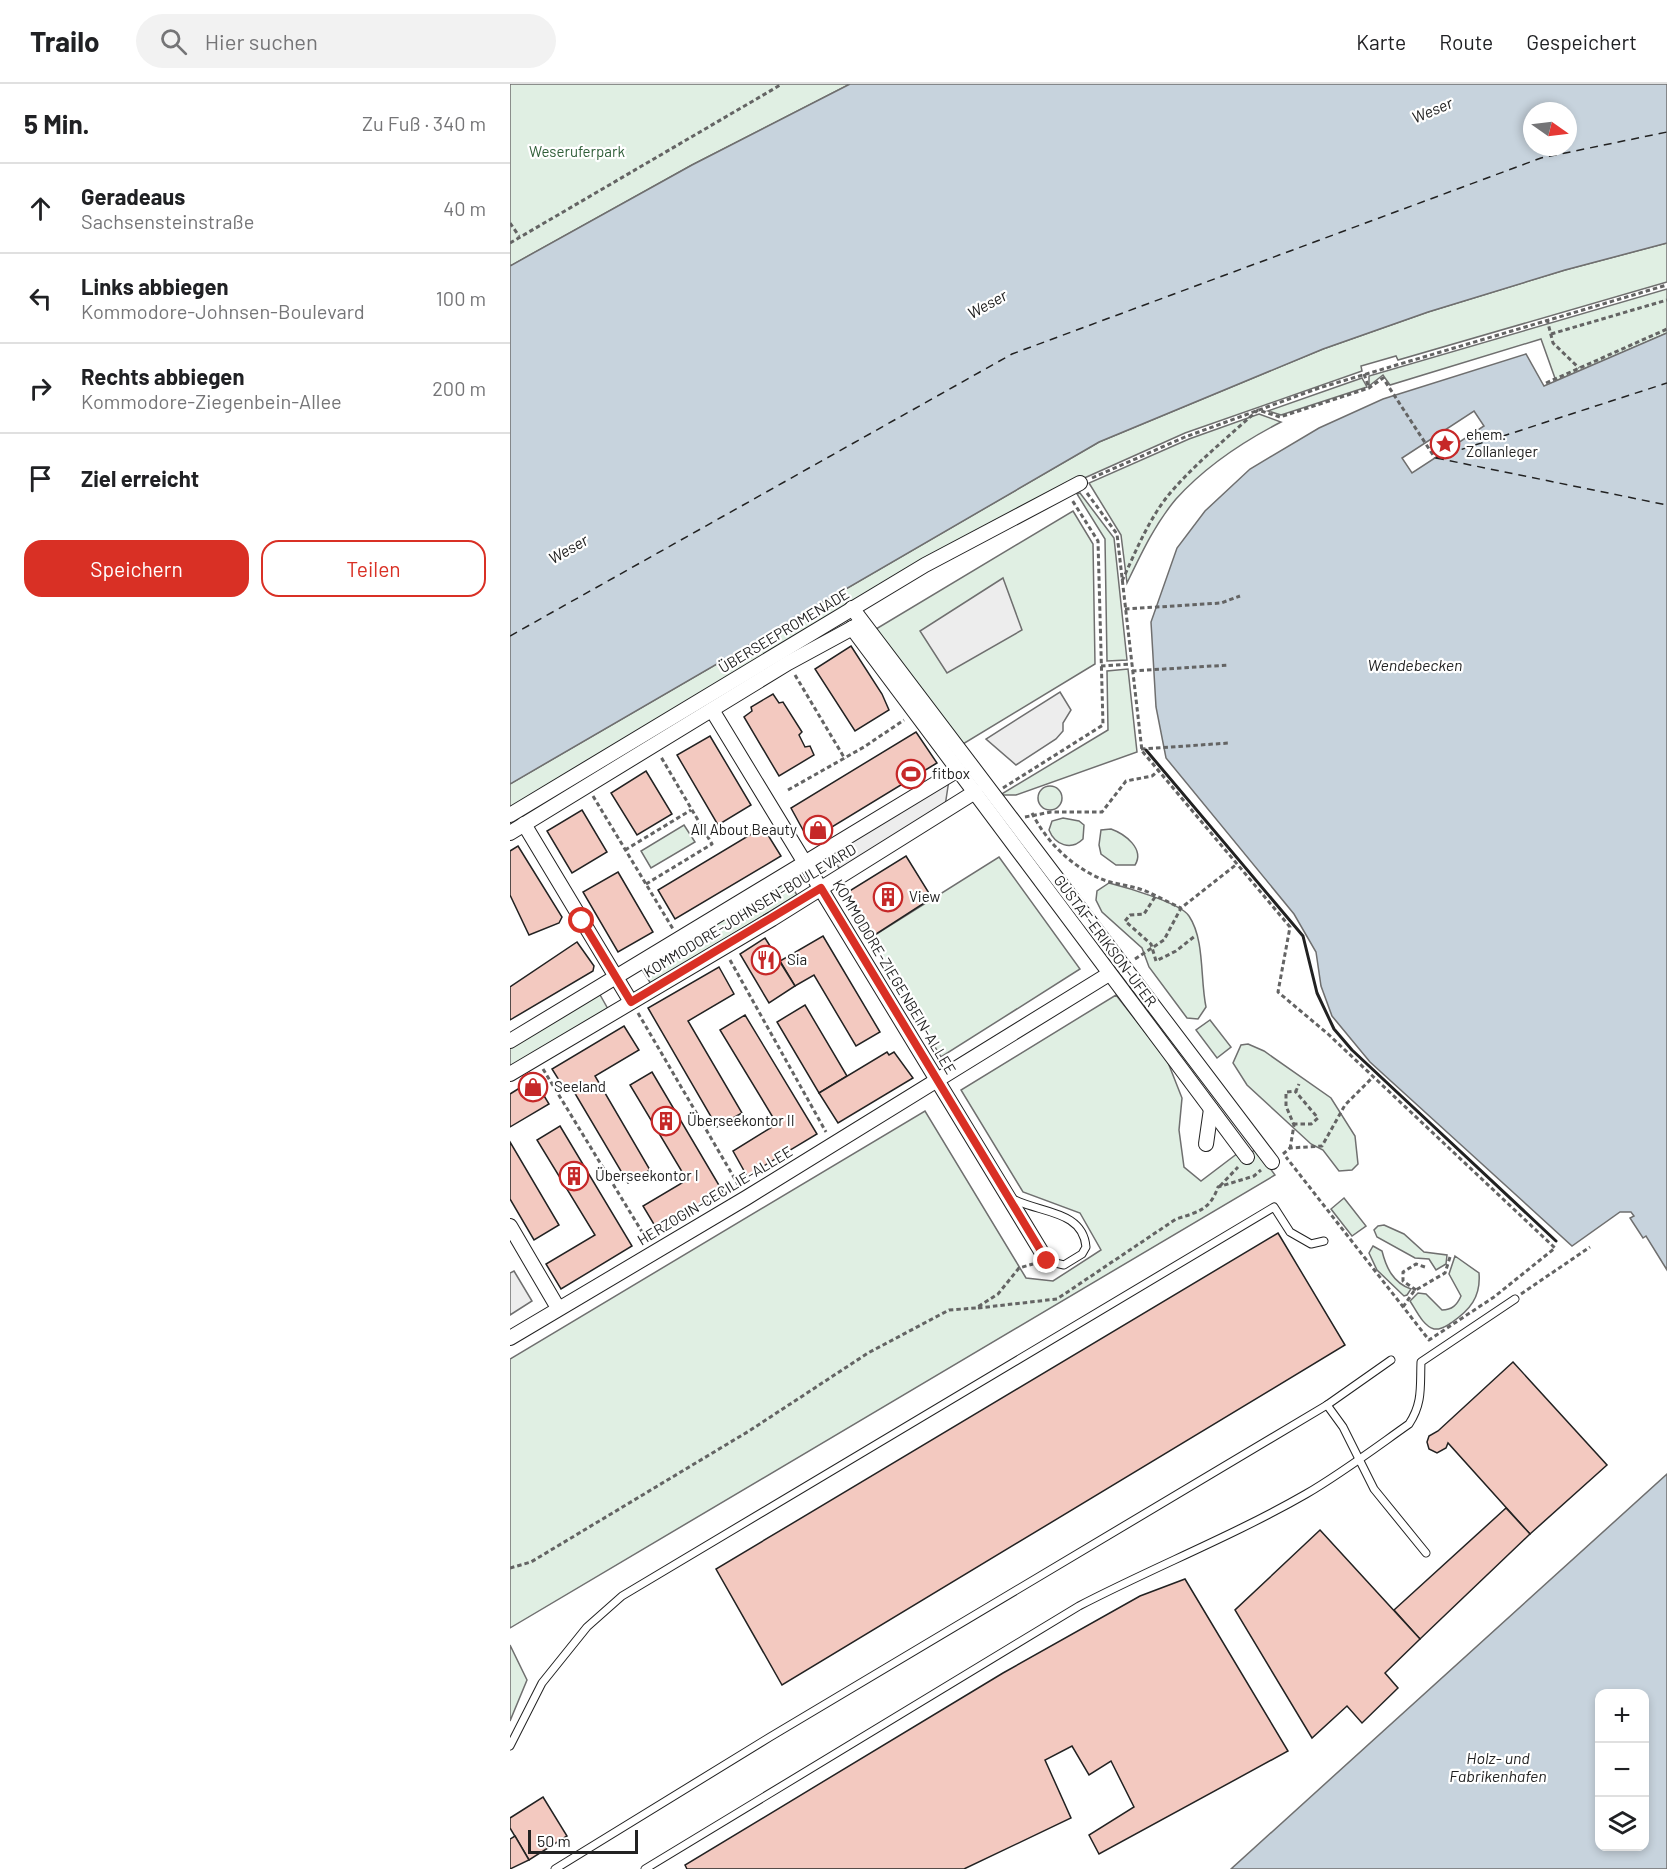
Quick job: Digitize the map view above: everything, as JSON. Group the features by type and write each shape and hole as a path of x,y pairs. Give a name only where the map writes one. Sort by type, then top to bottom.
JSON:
{"street":[{"name":"ÜBERSEEPROMENADE","path":"510,815 925,565 1080,483"},
{"path":"852,608 857,626 1279,1157"},
{"name":"ÜBERSEEPROMENADE","path":"510,833 788,663 857,626"},
{"name":"GUSTAF-ERIKSON-UFER","path":"857,626 958,770 1247,1157"},
{"name":"KOMMODORE-ZIEGENBEIN-ALLEE","path":"712,710 1047,1261"},
{"name":"KOMMODORE-JOHNSEN-BOULEVARD","path":"510,1041 958,770"},
{"name":"KOMMODORE-JOHNSEN-BOULEVARD","path":"510,1074 821,888 975,792"},
{"path":"525,824 631,1002"},
{"name":"HERZOGIN-CECILIE-ALLEE","path":"510,1338 746,1198 1109,974"},
{"path":"1206,1144 1210,1109"},
{"path":"510,1226 558,1308"}],"lane":[{"path":"1006,1195 1022,1204 1069,1218 1080,1229 1086,1248 1082,1254 1064,1265 1047,1261"},
{"path":"510,1746 542,1683 587,1627 622,1596 1274,1207 1290,1232 1311,1244 1324,1241"},
{"path":"645,1869 1079,1606 1307,1493 1409,1424 1418,1410 1422,1396 1421,1362 1515,1299"},
{"path":"555,1869 770,1737 1327,1405 1391,1360"},
{"path":"1327,1405 1343,1427 1374,1489 1426,1552"}],"path":[{"path":"510,243 783,84"},
{"path":"510,223 519,237"},
{"path":"1279,1157 1429,1340 1506,1287 1555,1248 1278,992 1290,927 1141,749 1117,534 1080,483 1185,437 1364,374 1667,285"},
{"path":"1551,334 1667,300"},
{"path":"1547,320 1553,343 1579,368"},
{"path":"1546,383 1667,329"},
{"path":"1364,374 1369,388"},
{"path":"1258,410 1280,417 1369,388 1383,378 1435,458"},
{"path":"1122,582 1144,534 1170,494 1196,466 1258,410"},
{"path":"993,795 1103,725 1098,541 1067,491"},
{"path":"1125,609 1221,603 1240,596"},
{"path":"788,663 844,759"},
{"path":"1101,666 1131,664"},
{"path":"1132,671 1228,665"},
{"path":"788,790 844,759 904,720"},
{"path":"1141,749 1229,743"},
{"path":"646,884 712,844 654,745"},
{"path":"1015,823 1032,813 1102,812 1126,780 1152,776 1158,771"},
{"path":"587,786 679,939"},
{"path":"625,850 691,810"},
{"path":"1032,813 1043,835 1059,848 1066,859 1100,879 1149,892 1181,908"},
{"path":"1131,961 1164,940 1181,908 1237,864"},
{"path":"1155,897 1144,914 1130,915 1125,921 1152,948 1154,960 1159,961 1195,936"},
{"path":"723,947 832,1144"},
{"path":"631,1002 746,1198"},
{"path":"536,1059 654,1252"},
{"path":"510,1568 531,1562 684,1471 868,1353 949,1310 1058,1299 1176,1219 1196,1213 1213,1202 1218,1187 1254,1176 1290,1149 1322,1146 1345,1105 1372,1077"},
{"path":"1295,1091 1299,1084"},
{"path":"1290,1149 1293,1124 1284,1098 1286,1092 1295,1091"},
{"path":"1293,1124 1311,1124 1318,1118 1295,1091"},
{"path":"1506,1287 1515,1299 1590,1247"},
{"path":"1402,1307 1416,1290 1445,1273 1450,1257"},
{"path":"976,1308 998,1294 1019,1268 1047,1261"},
{"path":"1416,1290 1403,1281 1403,1272 1416,1264 1425,1267"}],"green space":[{"name":"Weseruferpark","path":"510,84 850,84 692,165 510,266"},
{"path":"1667,243 1667,282 1398,360 1396,356 1361,366 1362,371 1185,433 1071,484 510,808 510,784 1099,442 1323,349 1428,312 1565,270"},
{"path":"1667,289 1667,333 1556,381 1541,339 1390,385 1383,375 1369,386 1369,376"},
{"path":"1362,378 1367,387 1281,415 1268,411"},
{"path":"1259,414 1281,422 1225,456 1176,499 1155,529 1127,583 1121,535 1089,483 1189,439"},
{"path":"1080,493 1114,538 1127,660 1107,661 1105,539 1077,494"},
{"path":"1073,511 1093,544 1095,664 963,744 876,629"},
{"path":"1128,669 1137,752 1016,795 1000,795 1108,730 1107,671"},
{"path":"1050,786 1055,787 1061,793 1061,803 1055,809 1050,810 1045,809 1039,803 1038,798 1039,793 1045,787"},
{"path":"1063,818 1079,821 1084,825 1083,839 1078,843 1064,845 1059,843 1049,830 1052,821"},
{"path":"684,825 695,842 651,868 641,851"},
{"path":"1111,829 1122,834 1132,843 1137,853 1135,865 1116,865 1101,854 1099,845 1101,830"},
{"path":"999,857 1080,969 941,1057 870,938"},
{"path":"787,879 797,895 651,984 641,968"},
{"path":"1109,883 1164,901 1189,916 1198,936 1206,1007 1198,1019 1187,1018 1149,967 1142,948 1102,912 1096,900 1097,891"},
{"path":"599,993 608,1009 510,1068 510,1046"},
{"path":"1116,995 1167,1060 1182,1098 1179,1130 1184,1167 1201,1181 1238,1153 1242,1159 1256,1149 1275,1175 510,1628 510,1359 925,1111 1026,1278 1053,1281 1101,1250 1080,1213 1023,1192 961,1090"},
{"path":"1210,1020 1231,1047 1217,1058 1196,1030"},
{"path":"1248,1044 1264,1051 1331,1098 1355,1136 1358,1164 1352,1170 1339,1171 1323,1150 1311,1144 1247,1085 1233,1063 1241,1045"},
{"path":"1344,1198 1366,1226 1352,1236 1331,1209"},
{"path":"1384,1225 1404,1234 1424,1252 1447,1255 1446,1264 1436,1270 1429,1259 1415,1258 1377,1237 1374,1230"},
{"path":"1373,1246 1382,1251 1395,1279 1411,1289 1407,1295 1404,1296 1377,1270 1369,1253"},
{"path":"1455,1256 1479,1273 1476,1296 1469,1308 1458,1318 1439,1329 1434,1329 1423,1321 1410,1301 1418,1293 1426,1294 1442,1310 1449,1309 1456,1304 1461,1296 1449,1274"},
{"path":"510,1645 527,1680 510,1721"}],"shaded area":[{"path":"1003,578 1022,630 947,673 920,631"},
{"path":"1060,692 1071,710 1063,723 1063,731 1056,739 1016,765 986,739"},
{"path":"949,780 945,806 841,870 828,854"},
{"path":"514,1271 532,1301 510,1315 510,1273"}],"water":[{"name":"Weser","path":"850,84 1667,84 1667,243 1565,270 1428,312 1323,349 1099,442 510,784 510,266 692,165"},
{"name":"Wendebecken","path":"1667,333 1667,1270 1646,1236 1643,1238 1630,1218 1634,1216 1631,1212 1620,1212 1572,1246 1370,1062 1332,1016 1321,986 1316,952 1294,914 1166,758 1156,707 1151,622 1177,548 1205,511 1250,469 1319,428 1383,399 1526,354 1544,386"},
{"name":"Holz- und Fabrikenhafen","path":"1667,1474 1667,1869 1231,1869"}],"pier":[{"path":"1474,411 1484,426 1412,473 1402,458"}],"building":[{"path":"851,646 882,694 889,710 855,731 815,669"},
{"path":"773,694 779,703 783,702 802,732 799,735 805,747 810,746 814,755 779,776 744,717 752,711 751,707"},
{"path":"916,732 937,763 809,841 791,808"},
{"path":"710,736 751,805 718,825 677,755"},
{"path":"646,771 672,814 637,835 611,793"},
{"path":"582,810 607,852 572,873 547,831"},
{"path":"763,827 781,856 675,919 658,890"},
{"path":"518,846 562,917 559,923 529,935 510,895 510,851"},
{"name":"View","path":"906,856 932,898 870,938 843,895"},
{"path":"618,872 653,932 618,952 583,892"},
{"path":"823,936 880,1032 856,1046 814,975 795,986 780,961"},
{"path":"765,938 795,986 769,1003 740,954"},
{"path":"577,942 594,966 593,971 510,1020 510,987"},
{"path":"719,967 734,994 688,1021 742,1113 717,1127 648,1008"},
{"path":"805,1005 847,1076 819,1093 777,1022"},
{"path":"745,1015 817,1134 747,1176 733,1151 777,1124 720,1030"},
{"path":"624,1026 639,1050 595,1076 650,1170 628,1183 573,1090 567,1093 552,1069"},
{"path":"887,1052 889,1055 894,1052 913,1078 838,1123 819,1093"},
{"name":"Überseekontor II","path":"652,1072 723,1192 658,1231 643,1206 687,1180 630,1085"},
{"path":"534,1079 549,1104 510,1127 510,1094"},
{"name":"Überseekontor I","path":"560,1126 632,1246 561,1289 546,1264 595,1235 537,1140"},
{"path":"510,1142 559,1225 534,1240 510,1199"},
{"path":"1278,1233 1345,1345 782,1685 716,1569"},
{"path":"1513,1362 1607,1465 1530,1534 1448,1443 1446,1448 1437,1453 1429,1449 1427,1442 1429,1436 1438,1431"},
{"path":"1506,1508 1530,1534 1420,1639 1394,1610"},
{"path":"1320,1530 1420,1639 1385,1673 1398,1688 1362,1723 1347,1706 1312,1738 1235,1610"},
{"path":"1185,1579 1288,1751 1099,1854 1089,1835 1134,1807 1111,1761 1089,1775 1072,1746 1045,1760 1071,1818 964,1869 687,1869 685,1865 1003,1673 1140,1596"},
{"path":"543,1797 567,1836 529,1860 510,1828 510,1818"},
{"path":"515,1836 529,1860 510,1869 510,1839"}],"ferry route":[{"path":"510,636 1012,354 1541,158 1667,132"},
{"path":"1435,458 1667,383"},
{"path":"1436,458 1667,505"}],"wall":[{"path":"1146,750 1303,936 1317,993 1334,1029 1352,1050 1556,1241"}],"place":[{"name":"ehem. Zollanleger","path":"1445,444"},
{"name":"fitbox","path":"911,774"},
{"name":"All About Beauty","path":"818,830"},
{"name":"View","path":"888,897"},
{"name":"Sia","path":"766,960"},
{"name":"Seeland","path":"533,1087"},
{"name":"Überseekontor II","path":"666,1121"},
{"name":"Überseekontor I","path":"574,1176"}],"route":[{"path":"582,921 631,1002 821,888 1047,1261"}]}
